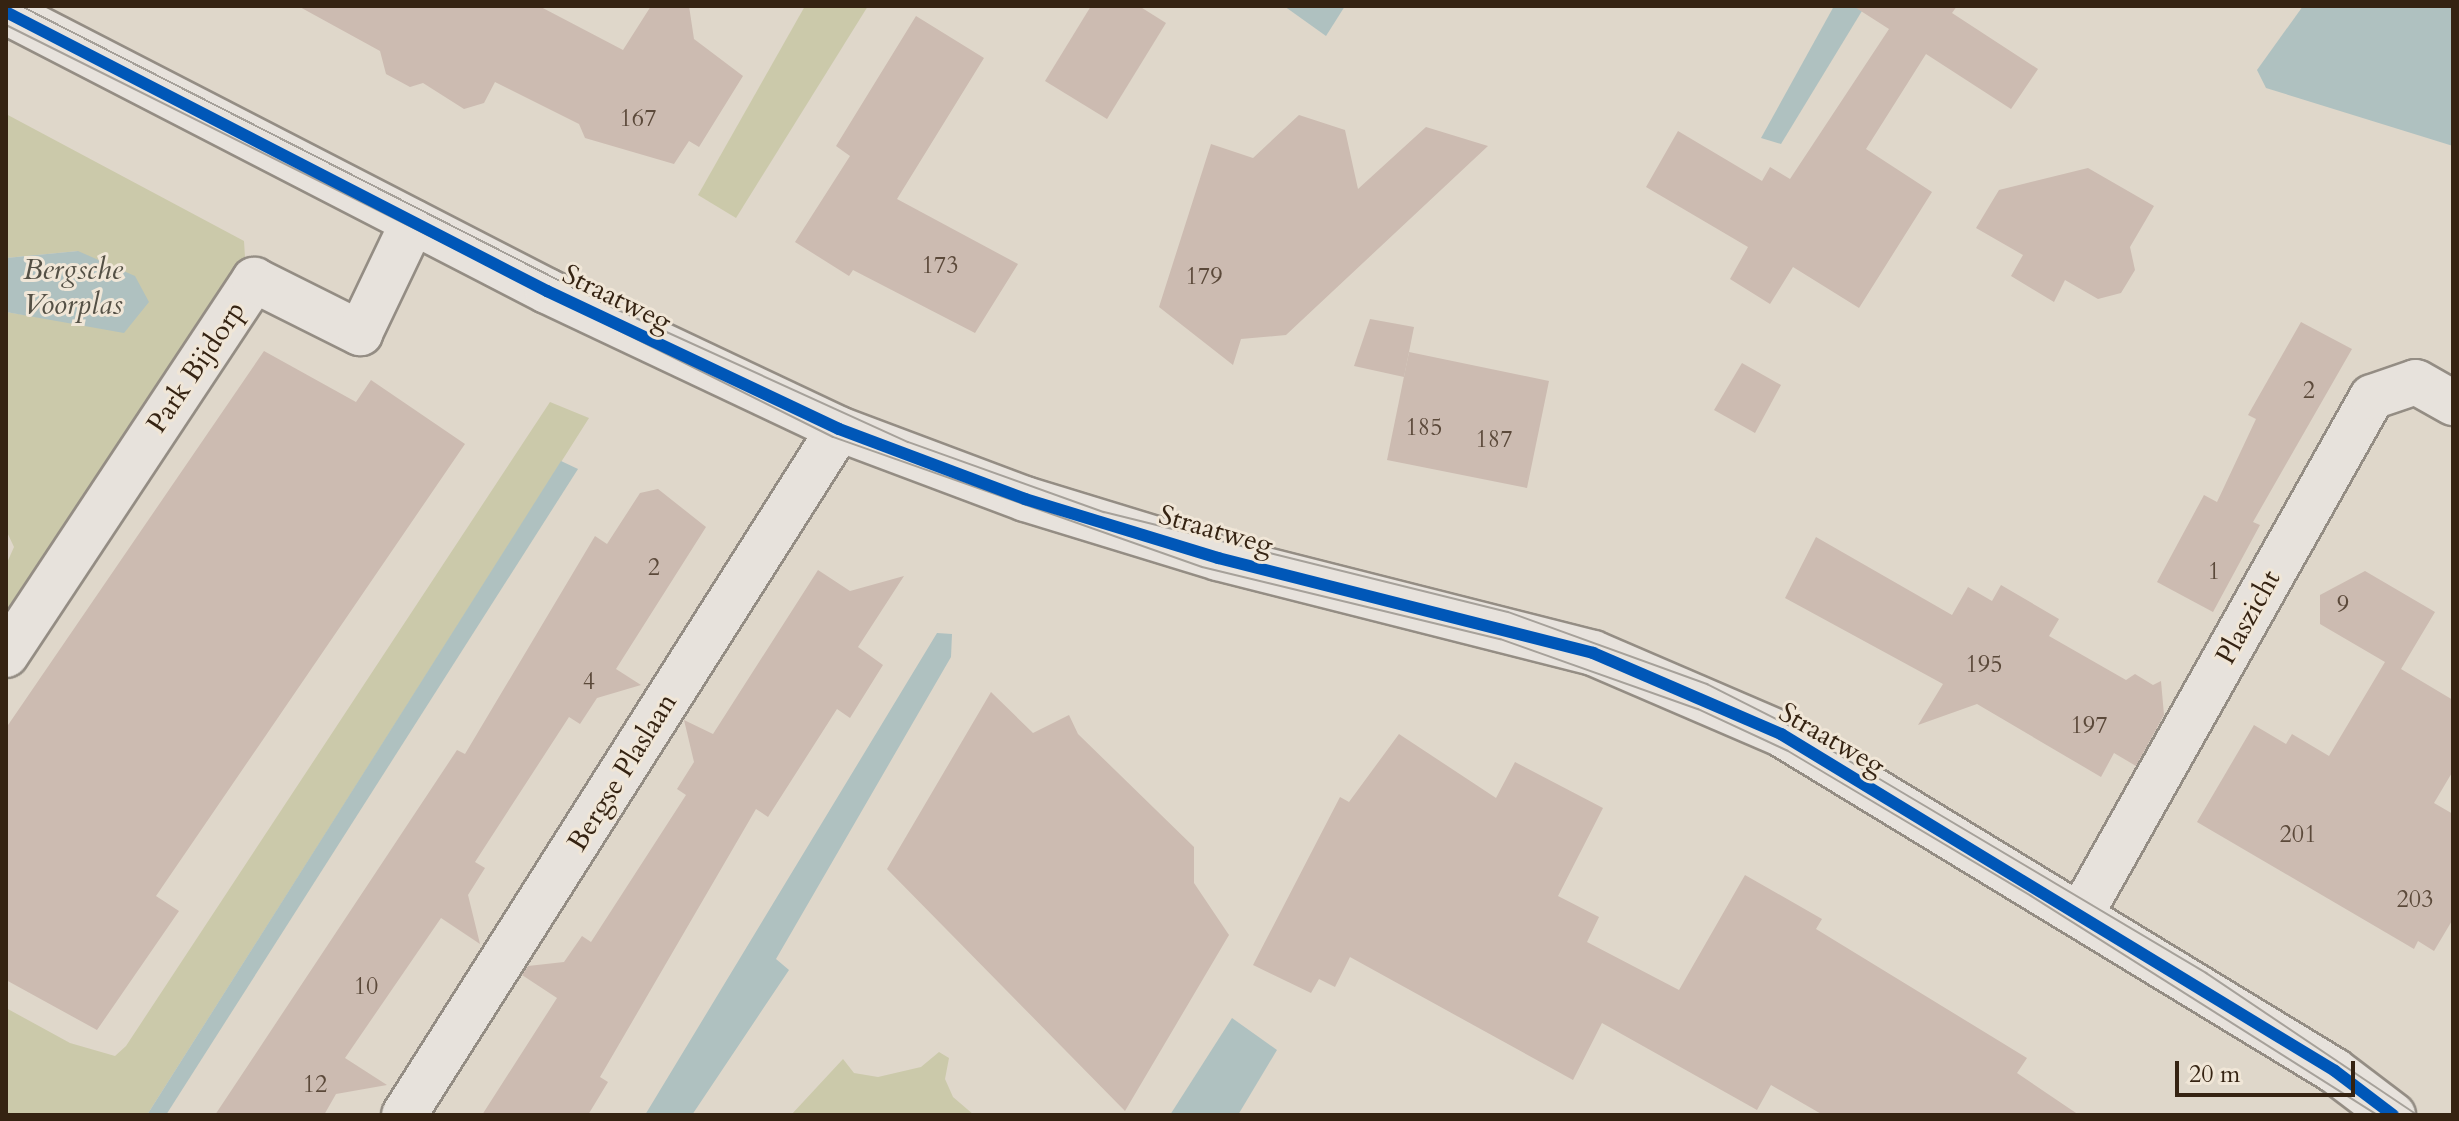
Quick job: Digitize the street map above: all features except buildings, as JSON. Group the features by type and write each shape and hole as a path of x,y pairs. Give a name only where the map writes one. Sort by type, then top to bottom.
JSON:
{"street":[{"path":"6,12 10,6"},
{"name":"Straatweg","path":"6,12 413,222 839,429 1025,499 1218,558 1593,653 1781,734 2335,1071 2393,1115"},
{"name":"Park Bijdorp","path":"6,655 254,280 360,333 413,222"},
{"name":"Plaszicht","path":"2081,914 2372,397 2416,382 2453,403"},
{"name":"Bergse Plaslaan","path":"404,1115 839,429"}],"shaded area":[{"path":"805,6 868,6 736,218 698,195"},
{"path":"6,114 244,241 245,257 6,620 6,565 14,547 6,530 6,312 50,319 78,251 6,258"},
{"path":"550,402 589,418 147,1115 6,1115 6,1008 70,1043 115,1056 126,1046"},
{"path":"939,1052 949,1058 945,1079 953,1097 974,1115 791,1115 843,1059 854,1073 878,1077 921,1067"}],"water":[{"path":"1284,6 1345,6 1326,36"},
{"path":"1834,6 1865,6 1781,144 1761,138"},
{"path":"2303,6 2453,6 2453,146 2266,88 2257,70"},
{"name":"Bergsche Voorplas","path":"78,251 135,276 149,302 124,333 6,312 6,258"},
{"path":"561,461 578,469 166,1115 147,1115"},
{"path":"937,633 952,634 951,657 776,959 789,970 692,1115 645,1115"},
{"path":"1232,1018 1277,1050 1238,1115 1170,1115"}],"tram line":[{"path":"21,6 605,304 908,442 1104,512 1508,612 1707,684 1792,727 2206,973 2417,1115"},
{"path":"6,25 833,437 1202,567 1500,639 1698,709 1788,751 2031,896 2377,1115"}],"cycle path":[{"path":"6,12 547,291 839,429 1025,499 1218,558 1593,653 1781,734 2335,1071 2393,1115"}]}
